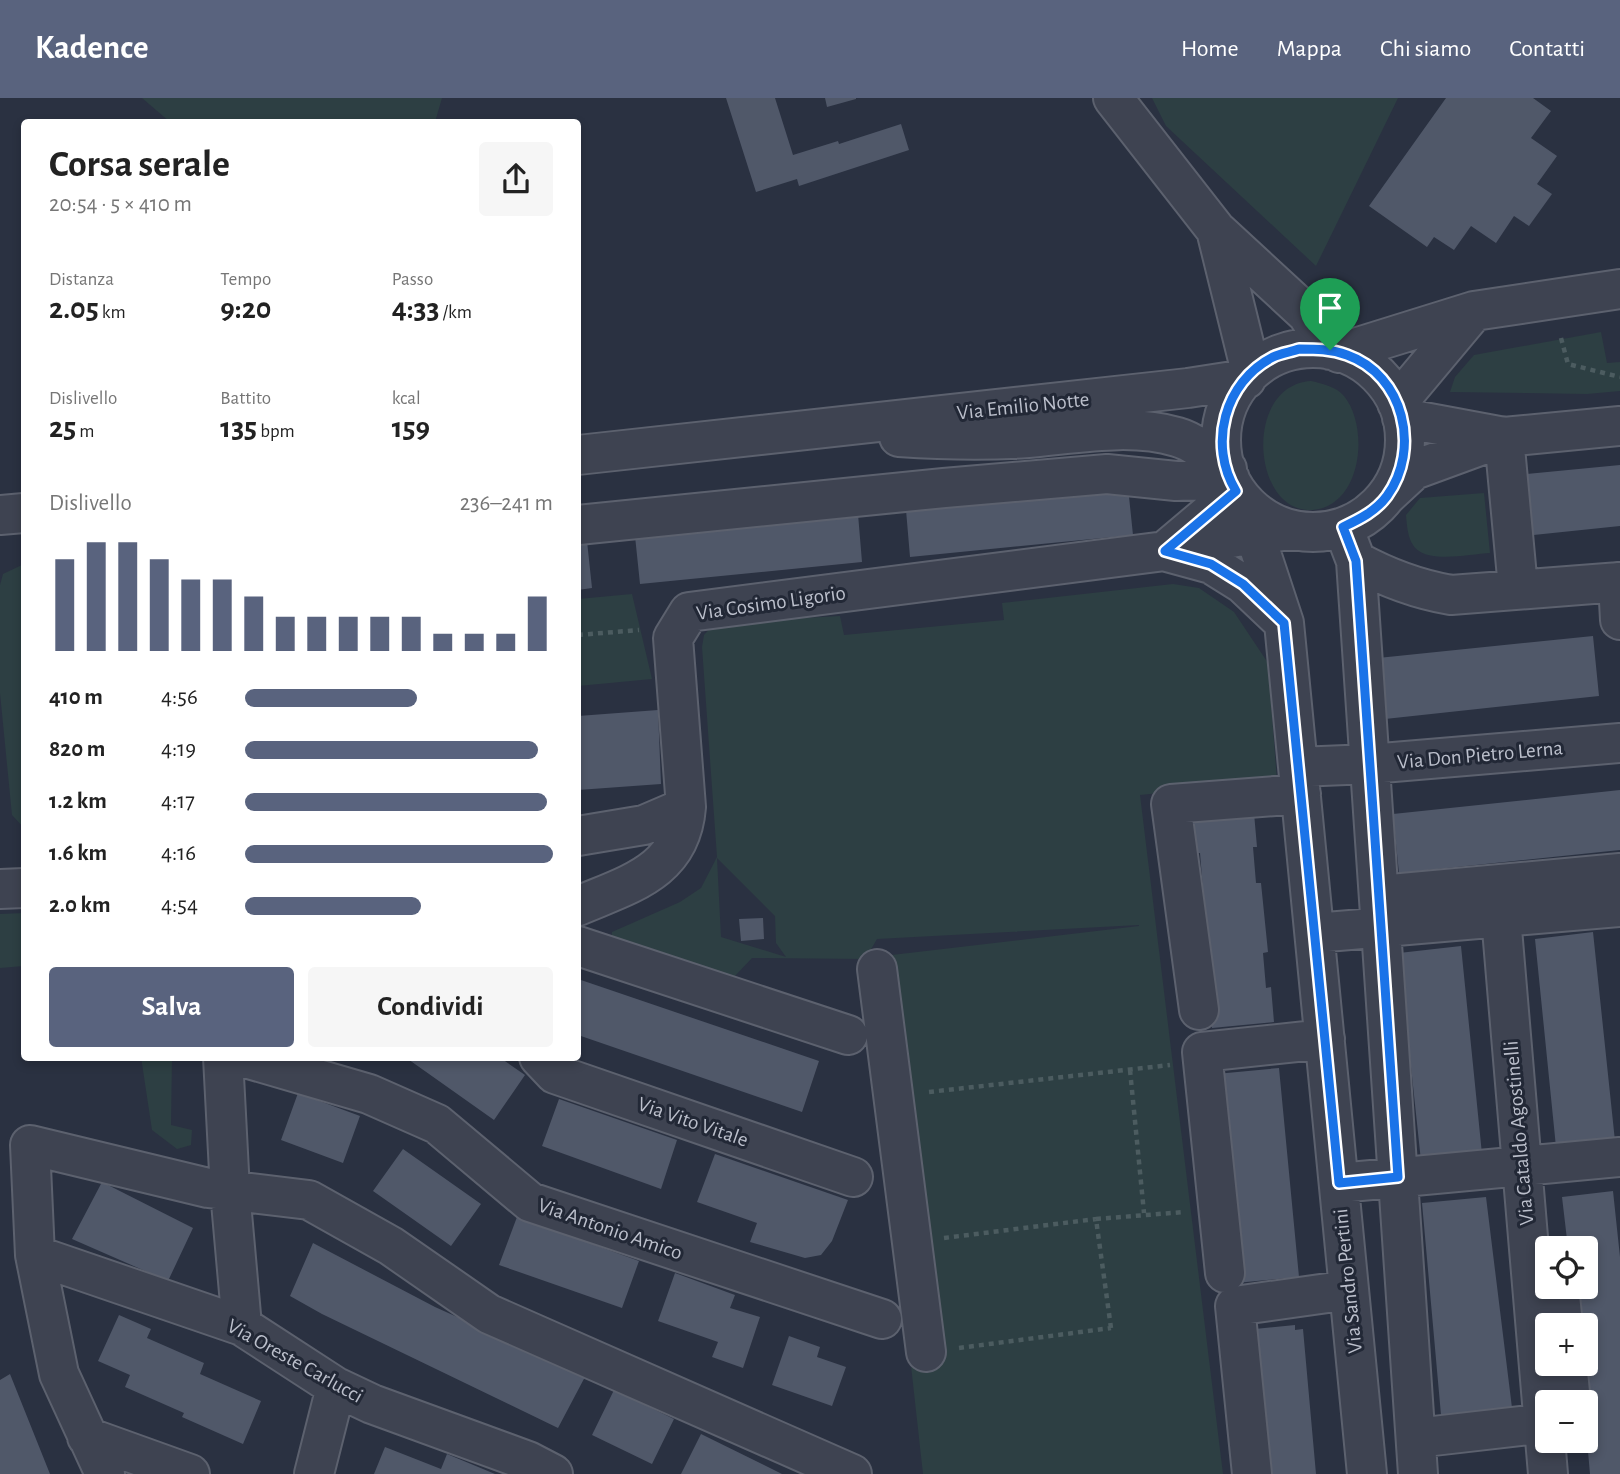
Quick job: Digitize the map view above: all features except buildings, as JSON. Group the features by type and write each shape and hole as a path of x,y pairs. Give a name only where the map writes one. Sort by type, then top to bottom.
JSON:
{"street":[{"path":"1113,98 1216,230 1307,314 1335,351"},
{"path":"1216,230 1249,375"},
{"path":"1335,351 1474,311 1620,289"},
{"path":"1399,410 1429,363 1474,311"},
{"path":"1387,495 1401,469 1406,439 1399,410 1389,388 1372,369 1335,351 1299,349 1274,357 1249,375 1232,396 1222,425 1222,456 1240,496 1270,522 1292,530 1318,532 1350,544 1384,577 1424,590 1451,594 1619,582 1620,620"},
{"path":"1429,363 1428,400 1433,411 1450,426"},
{"name":"Via Emilio Notte","path":"581,455 1188,388 1249,375"},
{"path":"1399,410 1450,426 1504,437"},
{"path":"1535,1422 1417,1456 1370,764 1350,544 1368,514 1414,470 1504,437 1620,426"},
{"name":"Via Emilio Notte","path":"800,430 956,441 1139,431 1178,437 1193,445 1240,496"},
{"path":"1504,437 1518,588"},
{"path":"1176,481 1188,472 1193,445"},
{"path":"581,526 1107,474 1176,481 1240,496"},
{"path":"1165,551 1240,496"},
{"name":"Via Sandro Pertini","path":"1240,496 1284,623 1367,1474"},
{"path":"0,515 21,513"},
{"name":"Via Cosimo Ligorio","path":"581,905 644,878 668,857 685,827 686,807 673,638 688,612 1165,551 1211,564 1243,584 1284,623"},
{"name":"Via Don Pietro Lerna","path":"1199,1010 1171,804 1370,764 1620,743"},
{"path":"581,835 643,825 686,807"},
{"path":"1512,908 1620,873"},
{"path":"0,889 21,888"},
{"path":"1315,933 1380,911 1620,907"},
{"name":"Via Cataldo Agostinelli","path":"1512,908 1552,1390"},
{"path":"581,947 848,1035"},
{"path":"877,969 926,1352"},
{"path":"1225,1273 1202,1052 1325,1039"},
{"path":"223,1061 230,1191 243,1326"},
{"name":"Via Antonio Amico","path":"256,1061 369,1094 437,1124 530,1202 882,1319"},
{"name":"Via Vito Vitale","path":"543,1061 555,1074 853,1177"},
{"path":"105,1474 59,1374 35,1255 30,1145 208,1188 309,1200 391,1246 489,1314 852,1474"},
{"path":"1339,1183 1620,1157"},
{"path":"1534,1165 1552,1236"},
{"name":"Via Oreste Carlucci","path":"35,1255 243,1326 336,1387 372,1404 528,1461 553,1474"},
{"path":"1252,1474 1235,1307 1349,1290"},
{"path":"314,1474 336,1387"},
{"path":"88,1437 190,1474"},
{"name":"Via Cataldo Agostinelli","path":"1548,1474 1550,1453"}],"path":[{"path":"1561,338 1568,364 1620,377"},
{"path":"581,635 679,627"},
{"path":"893,1096 1182,1063"},
{"path":"1130,1070 1144,1213"},
{"path":"912,1242 1144,1213 1191,1212"},
{"path":"926,1352 1111,1328 1096,1219"}],"shaded area":[{"path":"142,98 442,98 436,119 166,119"},
{"path":"1152,98 1398,98 1316,266 1166,126"},
{"path":"1601,332 1607,363 1620,362 1620,391 1587,394 1450,392 1455,377 1474,355"},
{"path":"1311,381 1333,388 1344,396 1352,410 1357,428 1358,447 1350,484 1339,498 1325,507 1307,510 1288,503 1275,489 1266,468 1263,446 1266,423 1275,402 1290,388"},
{"path":"1484,493 1490,553 1434,556 1415,548 1409,535 1406,515 1420,498"},
{"path":"21,565 21,825 12,815 0,693 0,585 3,574"},
{"path":"1173,584 1199,588 1234,612 1268,663 1277,781 1140,795 1223,1474 923,1474 866,959 752,958 735,976 611,941 612,932 680,902 701,888 717,857 702,647 704,635 715,623 840,616 844,635 1004,620 1002,603","holes":["717,858 775,916 776,943 786,957 721,937","1139,926 866,958 877,939"]},
{"path":"632,594 652,679 581,686 581,599"},
{"path":"21,913 21,966 0,968 0,914"},
{"path":"142,1061 172,1061 171,1125 192,1130 191,1145 177,1149 152,1130"}],"route":[{"path":"1299,349 1330,350 1350,356 1372,369 1389,388 1401,410 1406,439 1401,469 1387,495 1360,519 1343,527 1356,561 1398,1177 1339,1183 1284,623 1243,584 1211,564 1165,551 1236,491 1222,456 1222,425 1232,396 1251,372 1274,357 1299,349"}]}
